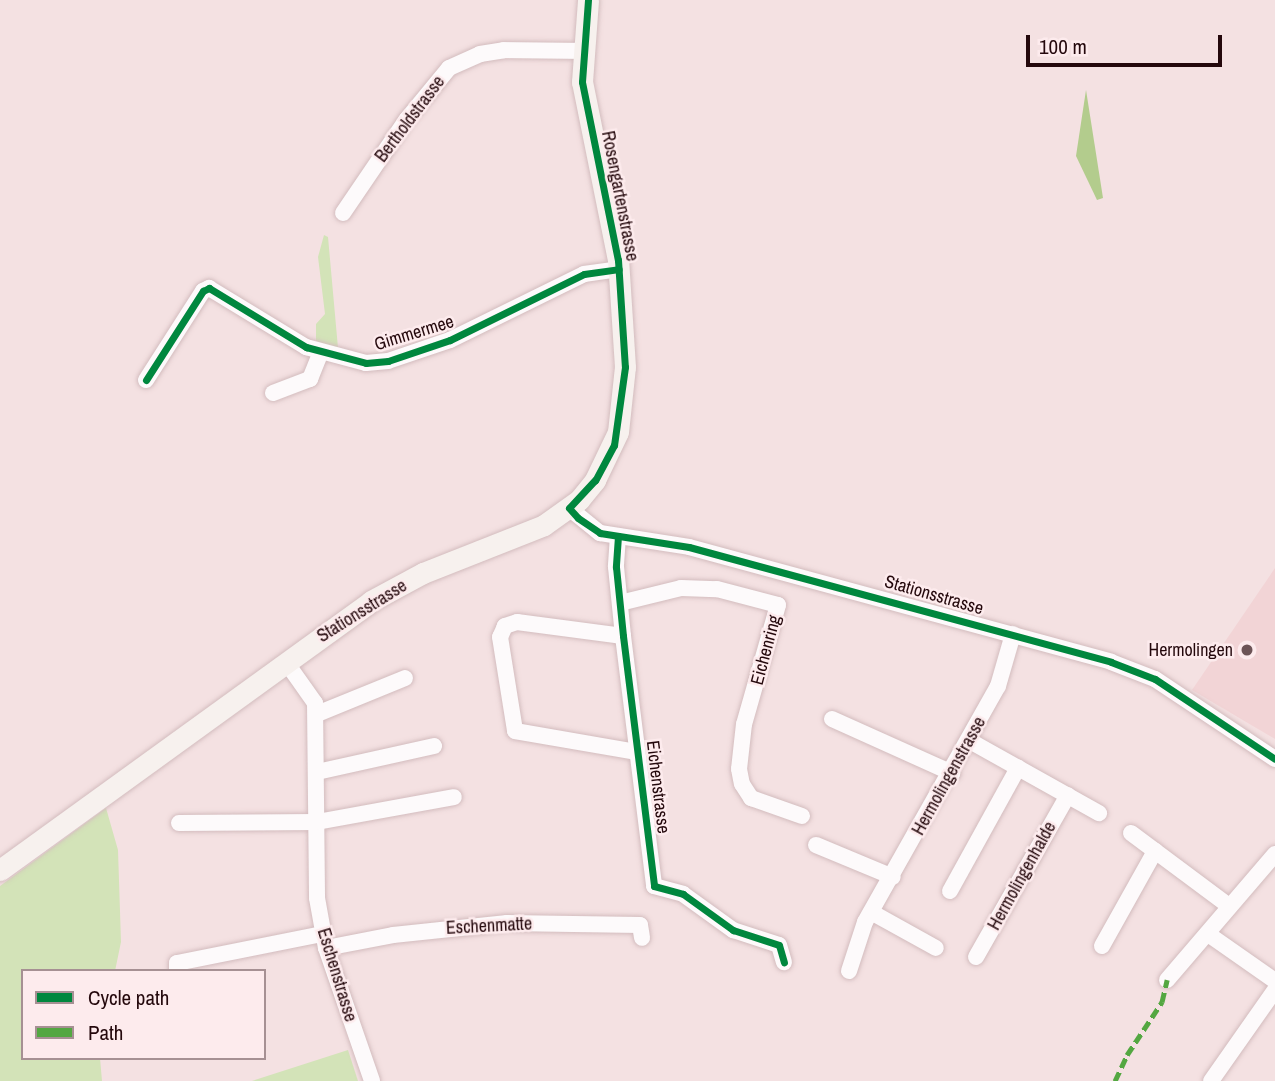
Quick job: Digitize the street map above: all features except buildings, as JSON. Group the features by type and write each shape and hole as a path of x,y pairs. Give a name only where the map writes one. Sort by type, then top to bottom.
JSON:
{"main road":[{"name":"Rosengartenstrasse","path":"569,508 602,470 618,432 625,367 619,269 587,109 582,51 588,0"},
{"name":"Stationsstrasse","path":"0,870 371,601 413,579 523,536 569,508"}],"street":[{"name":"Bertholdstrasse","path":"343,213 407,119 449,68 480,54 504,50 582,51"},
{"name":"Gimmermee","path":"146,380 203,290 209,288 321,352 366,363 388,361 478,330 584,274 619,269"},
{"path":"274,393 310,379 321,352"},
{"name":"Stationsstrasse","path":"569,508 594,531 703,550 1013,634 1155,680 1275,759"},
{"name":"Eichenstrasse","path":"618,536 623,636 654,886 682,894 733,930 779,945 783,962"},
{"name":"Eichenring","path":"620,603 681,588 717,589 778,605 744,724 740,769 742,784 751,798 802,816"},
{"path":"623,636 517,622 505,626 500,637 515,731 637,752"},
{"name":"Hermolingenstrasse","path":"849,971 871,912 970,741 998,686 1013,634"},
{"name":"Eschenstrasse","path":"286,662 313,700 317,715 317,898 324,941 372,1081"},
{"path":"317,715 405,678"},
{"path":"832,719 952,773"},
{"path":"970,741 1099,813"},
{"path":"317,772 434,746"},
{"path":"950,891 1018,768"},
{"name":"Hermolingenhalde","path":"976,957 1068,795"},
{"path":"179,823 317,822 454,797"},
{"path":"1131,833 1229,906"},
{"path":"816,845 893,877"},
{"path":"1102,946 1155,851"},
{"path":"1167,980 1275,854"},
{"path":"871,912 936,948"},
{"name":"Eschenmatte","path":"177,969 177,963 324,941 507,923 640,925 642,938"},
{"path":"1208,934 1275,981"},
{"path":"1211,1081 1275,990"}],"shaded area":[{"name":"Hermolingen","path":"1275,568 1275,739 1192,690"}],"green space":[{"path":"1086,90 1103,198 1097,200 1076,156"},
{"path":"324,235 328,237 338,348 316,341 316,324 325,314 318,257"},
{"path":"106,808 118,850 121,942 115,969 21,969 21,1060 100,1060 102,1081 0,1081 0,886"},
{"path":"348,1050 358,1081 252,1081"}],"marked path":[{"path":"1115,1081 1127,1055 1162,1002 1167,980"}],"cycle path":[{"path":"588,0 582,82 618,260 625,367 614,445 595,480 569,508 578,518 600,533 689,547 1111,662 1155,679 1275,759"},
{"path":"146,380 203,291 209,288 306,347 366,363 388,361 450,340 584,274 619,269"},
{"path":"618,536 616,567 623,636 654,886 683,894 733,930 779,945 784,962"}],"place":[{"name":"Hermolingen","path":"1247,650"}]}
